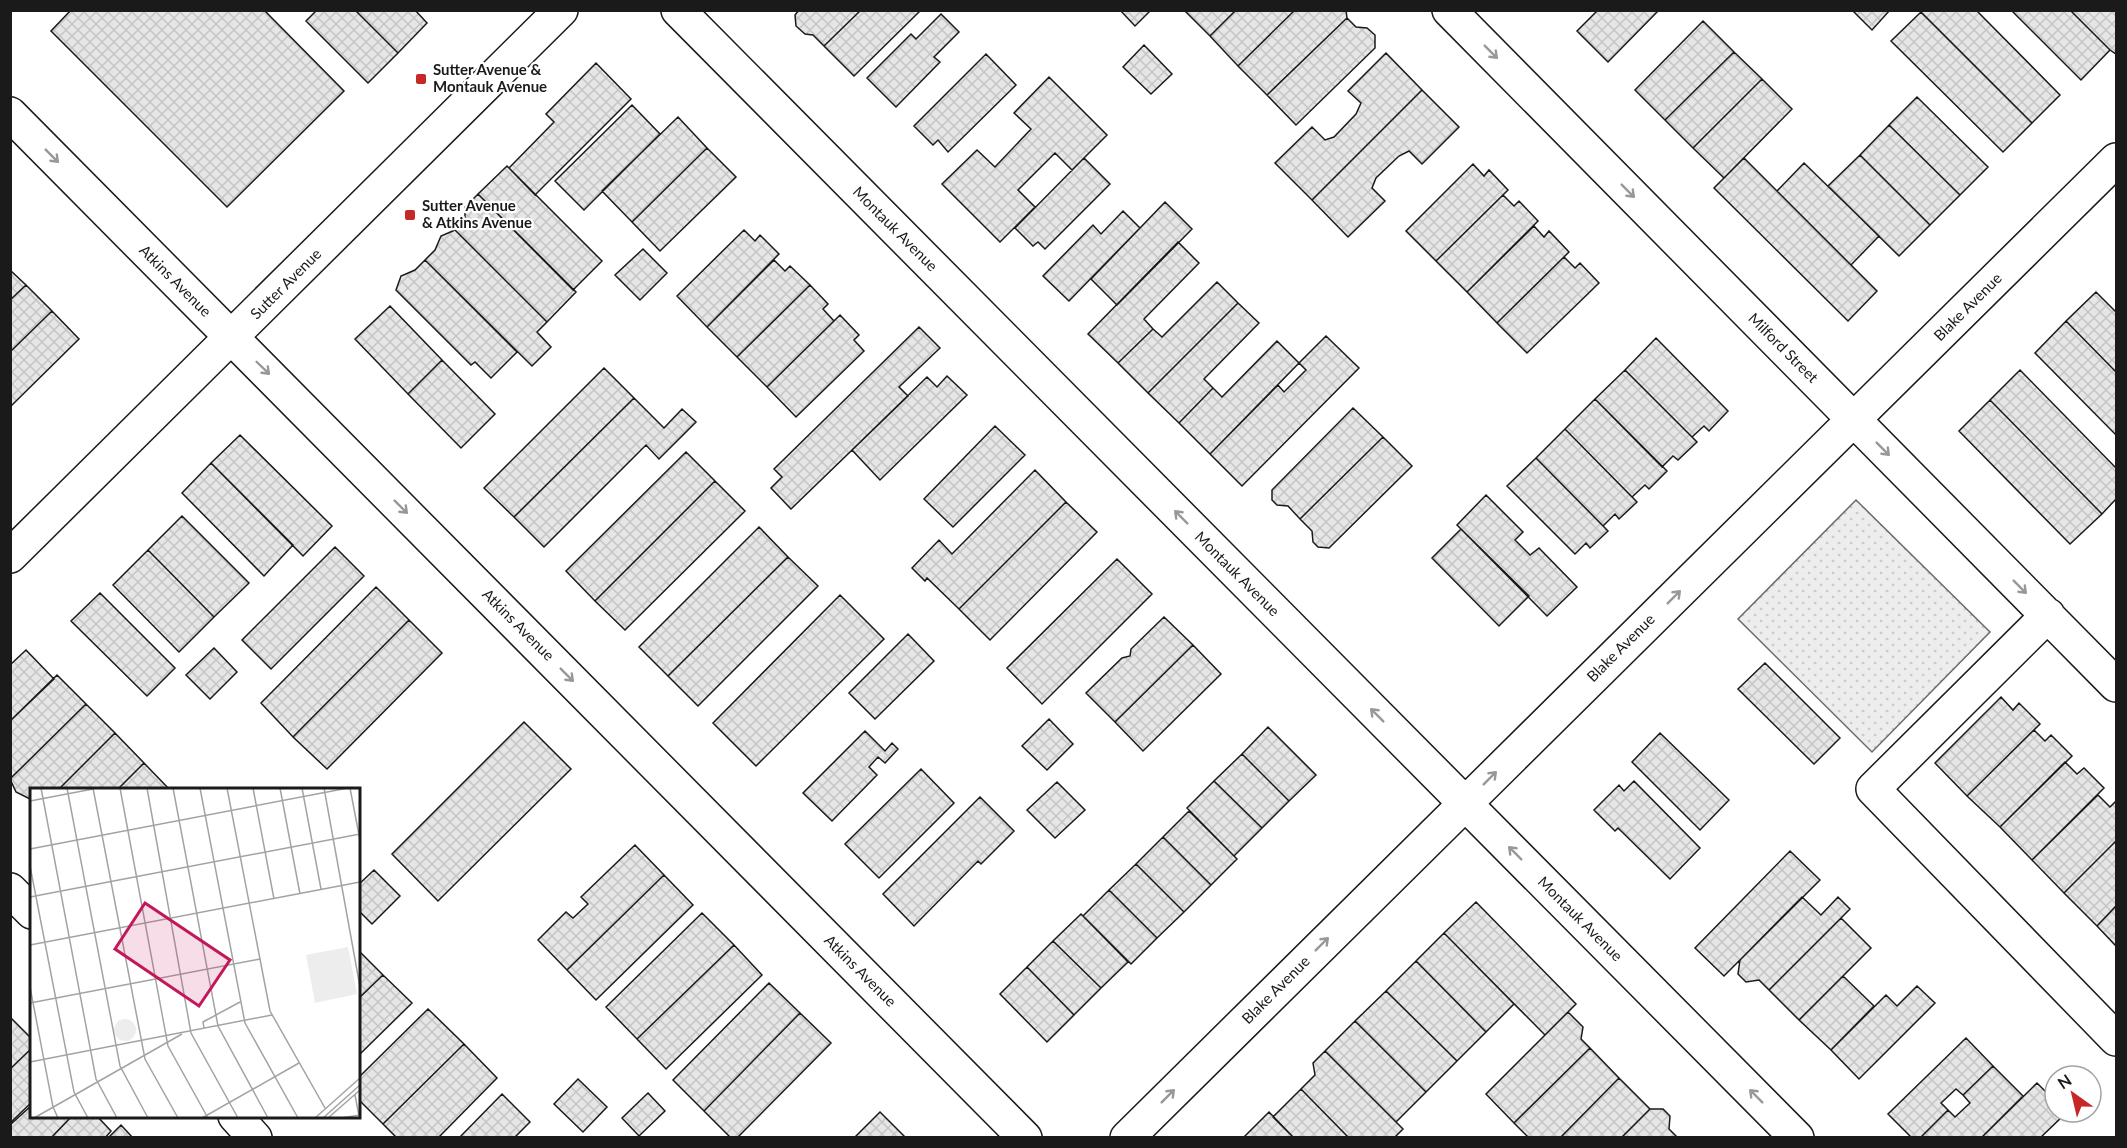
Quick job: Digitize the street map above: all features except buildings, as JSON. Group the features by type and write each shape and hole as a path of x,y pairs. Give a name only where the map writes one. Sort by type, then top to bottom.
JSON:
{"street":[{"name":"Sutter Avenue","path":"10,556 561,10"},
{"name":"Montauk Avenue","path":"678,10 1797,1137"},
{"name":"Milford Street","path":"1449,10 2116,685"},
{"name":"Atkins Avenue","path":"10,114 1024,1137"},
{"name":"Blake Avenue","path":"1127,1137 2116,160"},
{"path":"2048,615 1873,789 2116,1039"},
{"path":"10,890 30,910"},
{"path":"237,1118 255,1137"}],"shaded area":[{"path":"1856,500 1990,632 1872,752 1738,619"}],"place":[{"name":"Sutter Avenue & Montauk Avenue","path":"421,79"},
{"name":"Sutter Avenue & Atkins Avenue","path":"410,215"}]}
